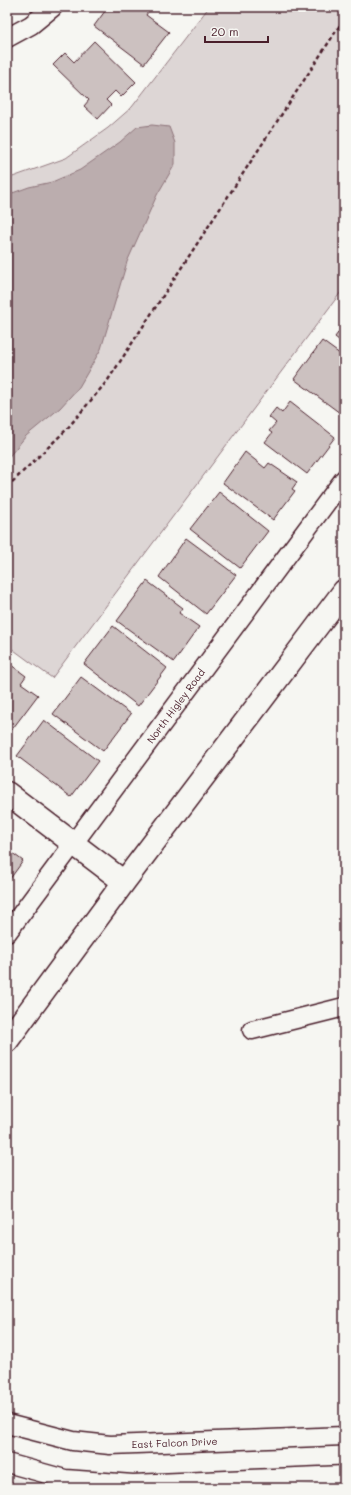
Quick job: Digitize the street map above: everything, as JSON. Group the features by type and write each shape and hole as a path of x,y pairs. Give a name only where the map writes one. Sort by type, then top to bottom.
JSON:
{"main road":[{"path":"7,1041 124,882 344,591"},
{"path":"7,793 74,842 124,882"}],"street":[{"path":"7,38 31,25 53,7"},
{"name":"North Higley Road","path":"7,933 344,479"},
{"path":"252,1030 344,1007"},
{"name":"East Falcon Drive","path":"7,1424 73,1441 110,1445 344,1436"},
{"path":"7,1463 65,1479 133,1484 344,1475"}],"path":[{"path":"7,487 66,430 108,380 344,19"}],"shaded area":[{"path":"209,7 344,7 344,288 52,678 7,645 7,179 66,158 108,128 132,107"},
{"path":"152,125 169,127 175,143 175,164 157,195 127,262 101,349 79,387 60,408 26,436 7,459 7,195 29,187 52,182 80,170 120,142 137,127"},
{"path":"7,1476 11,1478 62,1488 7,1488"}],"building":[{"path":"108,7 148,7 150,9 146,15 169,32 144,64 94,26"},
{"path":"94,41 136,82 121,97 115,91 106,100 111,105 98,119 84,106 89,100 53,65 65,53 74,62"},
{"path":"344,325 344,344 335,337"},
{"path":"322,341 344,357 344,416 294,379"},
{"path":"290,402 335,437 307,474 265,442 272,433 269,431 276,423 269,417 276,408 282,413"},
{"path":"245,452 265,468 269,463 297,482 292,489 295,491 273,520 223,483"},
{"path":"219,492 268,531 240,568 190,529"},
{"path":"186,538 236,575 206,614 159,577"},
{"path":"147,581 183,608 179,613 199,627 174,662 117,621"},
{"path":"113,626 167,668 138,706 84,664"},
{"path":"7,662 26,676 21,683 38,695 7,736"},
{"path":"81,677 131,714 103,751 53,714"},
{"path":"44,720 98,761 71,797 17,756"},
{"path":"7,849 23,861 7,883"}]}
